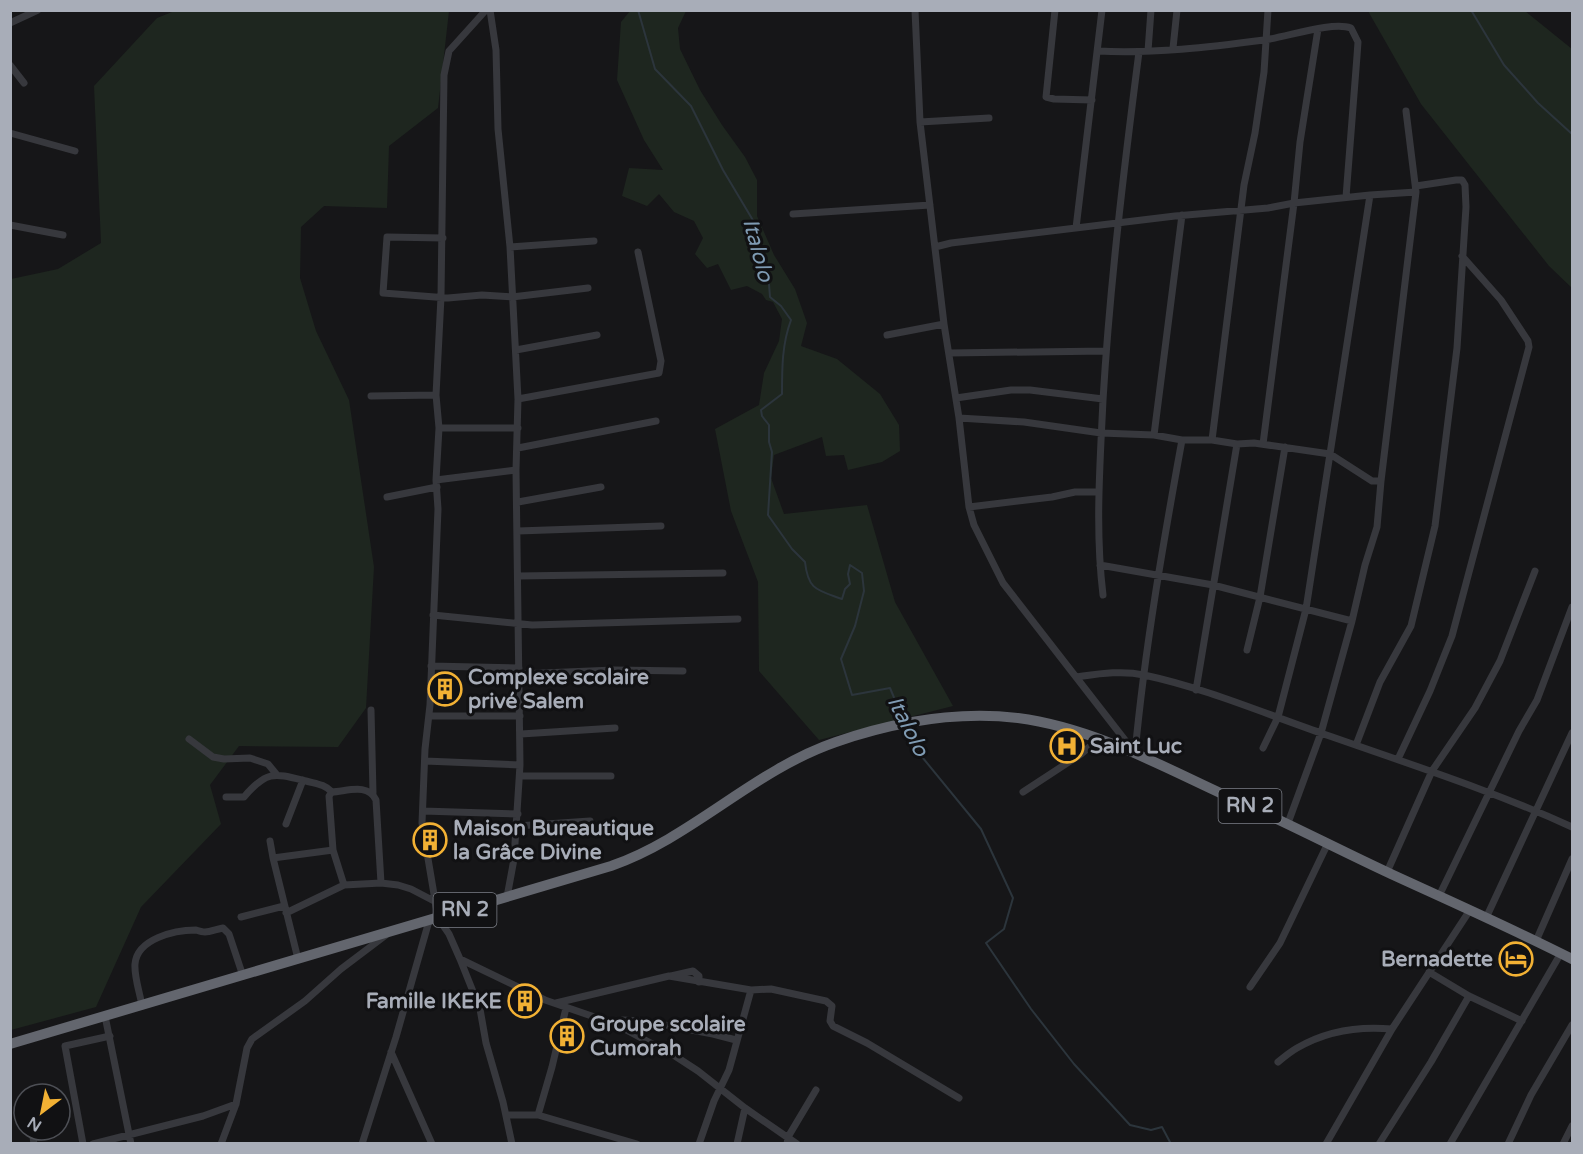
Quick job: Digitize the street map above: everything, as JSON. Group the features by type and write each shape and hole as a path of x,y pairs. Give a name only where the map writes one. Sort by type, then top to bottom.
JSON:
{"highway":[{"name":"RN 2","path":"10,1044 622,862 663,842 788,763 835,742 911,722 978,716 1043,722 1100,738 1288,824 1572,959"}],"street":[{"path":"10,23 38,10"},
{"path":"362,1143 434,919 434,901 423,811 432,666 439,429 436,395 441,297 444,75 449,51 488,10"},
{"path":"488,10 495,50 498,129 510,247 518,399 516,470 520,776 518,826 507,897"},
{"path":"915,10 920,122 969,507 982,543 1003,583 1135,753"},
{"path":"1055,10 1046,96 1054,99 1092,100"},
{"path":"1076,228 1102,10"},
{"path":"1103,595 1098,546 1106,351 1117,223 1151,10"},
{"path":"1173,48 1177,10"},
{"path":"1212,440 1241,210 1264,72 1268,10"},
{"path":"1098,51 1144,51 1266,39 1318,29 1345,26 1351,28 1358,42 1346,197"},
{"path":"1263,444 1300,142 1318,29"},
{"path":"10,65 24,83"},
{"path":"1288,824 1321,733 1377,526 1416,189 1406,111"},
{"path":"920,122 989,118"},
{"path":"10,134 75,151"},
{"path":"935,247 951,243 1182,215 1370,195 1462,180 1465,185 1466,207 1457,348 1435,526 1411,626 1380,682 1356,745"},
{"path":"1263,748 1278,717 1306,609 1370,195"},
{"path":"793,214 930,205"},
{"path":"1154,435 1182,215"},
{"path":"10,225 63,236"},
{"path":"442,238 387,237 383,293 441,297 482,295 512,297 588,288"},
{"path":"510,247 594,241"},
{"path":"518,399 659,373 661,361 638,252"},
{"path":"1398,759 1430,692 1452,636 1528,353 1528,341 1501,300 1462,256"},
{"path":"887,335 944,324"},
{"path":"516,350 597,334"},
{"path":"949,353 1106,351"},
{"path":"956,398 1011,390 1030,390 1103,399"},
{"path":"372,396 436,395"},
{"path":"959,418 1024,422 1101,434 1154,435 1182,440 1212,440 1285,447 1330,454 1372,481 1381,481"},
{"path":"518,448 656,421"},
{"path":"439,429 518,428"},
{"path":"1135,753 1143,675 1158,574 1182,440"},
{"path":"1196,690 1237,444"},
{"path":"1248,650 1260,597 1285,447"},
{"path":"387,497 437,483 516,470"},
{"path":"518,502 601,487"},
{"path":"969,507 1075,492 1099,492"},
{"path":"518,531 661,526"},
{"path":"1100,565 1214,585 1352,621"},
{"path":"1387,872 1432,771 1475,708 1500,661 1535,571"},
{"path":"518,576 723,573"},
{"path":"1439,896 1544,685 1572,607"},
{"path":"433,615 518,624 738,619"},
{"path":"432,666 519,671 683,671"},
{"path":"1076,677 1119,673 1143,675 1196,690 1490,792 1572,827"},
{"path":"371,710 373,793 376,800 381,883"},
{"path":"429,716 520,716"},
{"path":"520,734 615,728"},
{"path":"1486,918 1572,733"},
{"path":"1023,792 1081,754 1100,738"},
{"path":"189,739 213,757 250,758 268,764 277,775"},
{"path":"425,761 520,765"},
{"path":"226,797 244,797 256,782 272,775 284,775 325,786 332,792 367,789 373,793"},
{"path":"520,776 611,776"},
{"path":"286,824 303,780"},
{"path":"332,792 328,801 333,850 344,885"},
{"path":"423,811 518,814"},
{"path":"518,826 590,821"},
{"path":"270,841 298,959"},
{"path":"1250,987 1280,944 1328,843"},
{"path":"273,858 333,850"},
{"path":"1536,941 1572,859"},
{"path":"241,917 285,910 344,885 381,883 411,889 434,901"},
{"path":"1326,1143 1392,1029 1470,910"},
{"path":"434,919 449,934 480,1009 486,1043 512,1143"},
{"path":"142,1006 134,967 136,956 141,948 161,936 197,930 206,933 223,928 229,934 243,976"},
{"path":"221,1143 236,1104 247,1048 252,1039 305,1001 341,969 388,933"},
{"path":"1450,1143 1561,953"},
{"path":"460,959 524,991 615,1024 685,1062 788,1140 797,1143"},
{"path":"1429,972 1470,996 1522,1021"},
{"path":"554,1003 669,976 752,990 771,989 830,1002 832,1026 867,1043 959,1098"},
{"path":"699,1143 729,1070 752,990"},
{"path":"1379,1143 1470,996"},
{"path":"538,1115 566,1008"},
{"path":"105,1016 130,1140"},
{"path":"615,1024 622,1020 643,1022 736,1040"},
{"path":"1508,1143 1531,1095 1572,1025"},
{"path":"1278,1062 1296,1049 1318,1038 1342,1031 1372,1027 1392,1029"},
{"path":"83,1143 65,1046 110,1036"},
{"path":"391,1052 432,1143"},
{"path":"788,1140 816,1090"},
{"path":"93,1143 130,1140 236,1104"},
{"path":"736,1143 744,1108"},
{"path":"506,1115 538,1115 637,1143"},
{"path":"1563,1143 1572,1126"}],"shaded area":[{"path":"177,10 449,11 438,108 389,146 387,208 324,206 301,227 300,278 316,331 349,400 374,567 366,708 338,747 239,746 210,785 221,824 141,907 96,1007 11,1030 11,279 58,269 101,243 94,86 157,18"},
{"path":"630,11 686,11 678,28 680,49 700,90 745,157 757,180 757,216 774,255 795,289 807,323 801,346 837,359 880,394 899,425 900,451 882,462 848,470 844,455 826,456 822,437 774,455 771,478 784,514 867,505 895,602 953,706 819,740 759,671 758,582 731,511 715,429 759,405 764,373 779,341 782,319 773,302 766,300 762,294 747,286 731,290 718,264 707,268 695,254 703,238 694,221 674,212 659,194 647,206 622,196 629,168 663,170 644,140 617,80 621,22"},
{"path":"1368,11 1525,11 1572,49 1572,288 1549,266 1421,104"}],"waterway":[{"name":"Italolo","path":"638,10 655,69 691,106 723,170 754,222 768,272 770,297 781,306 791,320 784,347 782,394 761,410 762,416 769,425 769,442 772,452 768,515 792,549 805,562 806,571 815,588 842,599 845,589 850,584 848,574 850,565 862,573 864,591 855,626 841,659 852,695 890,688 903,719"},
{"path":"1471,10 1504,65 1538,103 1572,134"},
{"name":"Italolo","path":"907,727 918,752 981,829 1013,898 1004,929 986,943 1031,1009 1074,1064 1130,1125 1151,1130 1162,1127 1171,1144"}],"place":[{"name":"Complexe scolaire privé Salem","path":"445,689"},
{"name":"Saint Luc","path":"1067,746"},
{"name":"Maison Bureautique la Grâce Divine","path":"430,840"},
{"name":"Bernadette","path":"1516,959"},
{"name":"Famille IKEKE","path":"525,1001"},
{"name":"Groupe scolaire Cumorah","path":"567,1036"}]}
